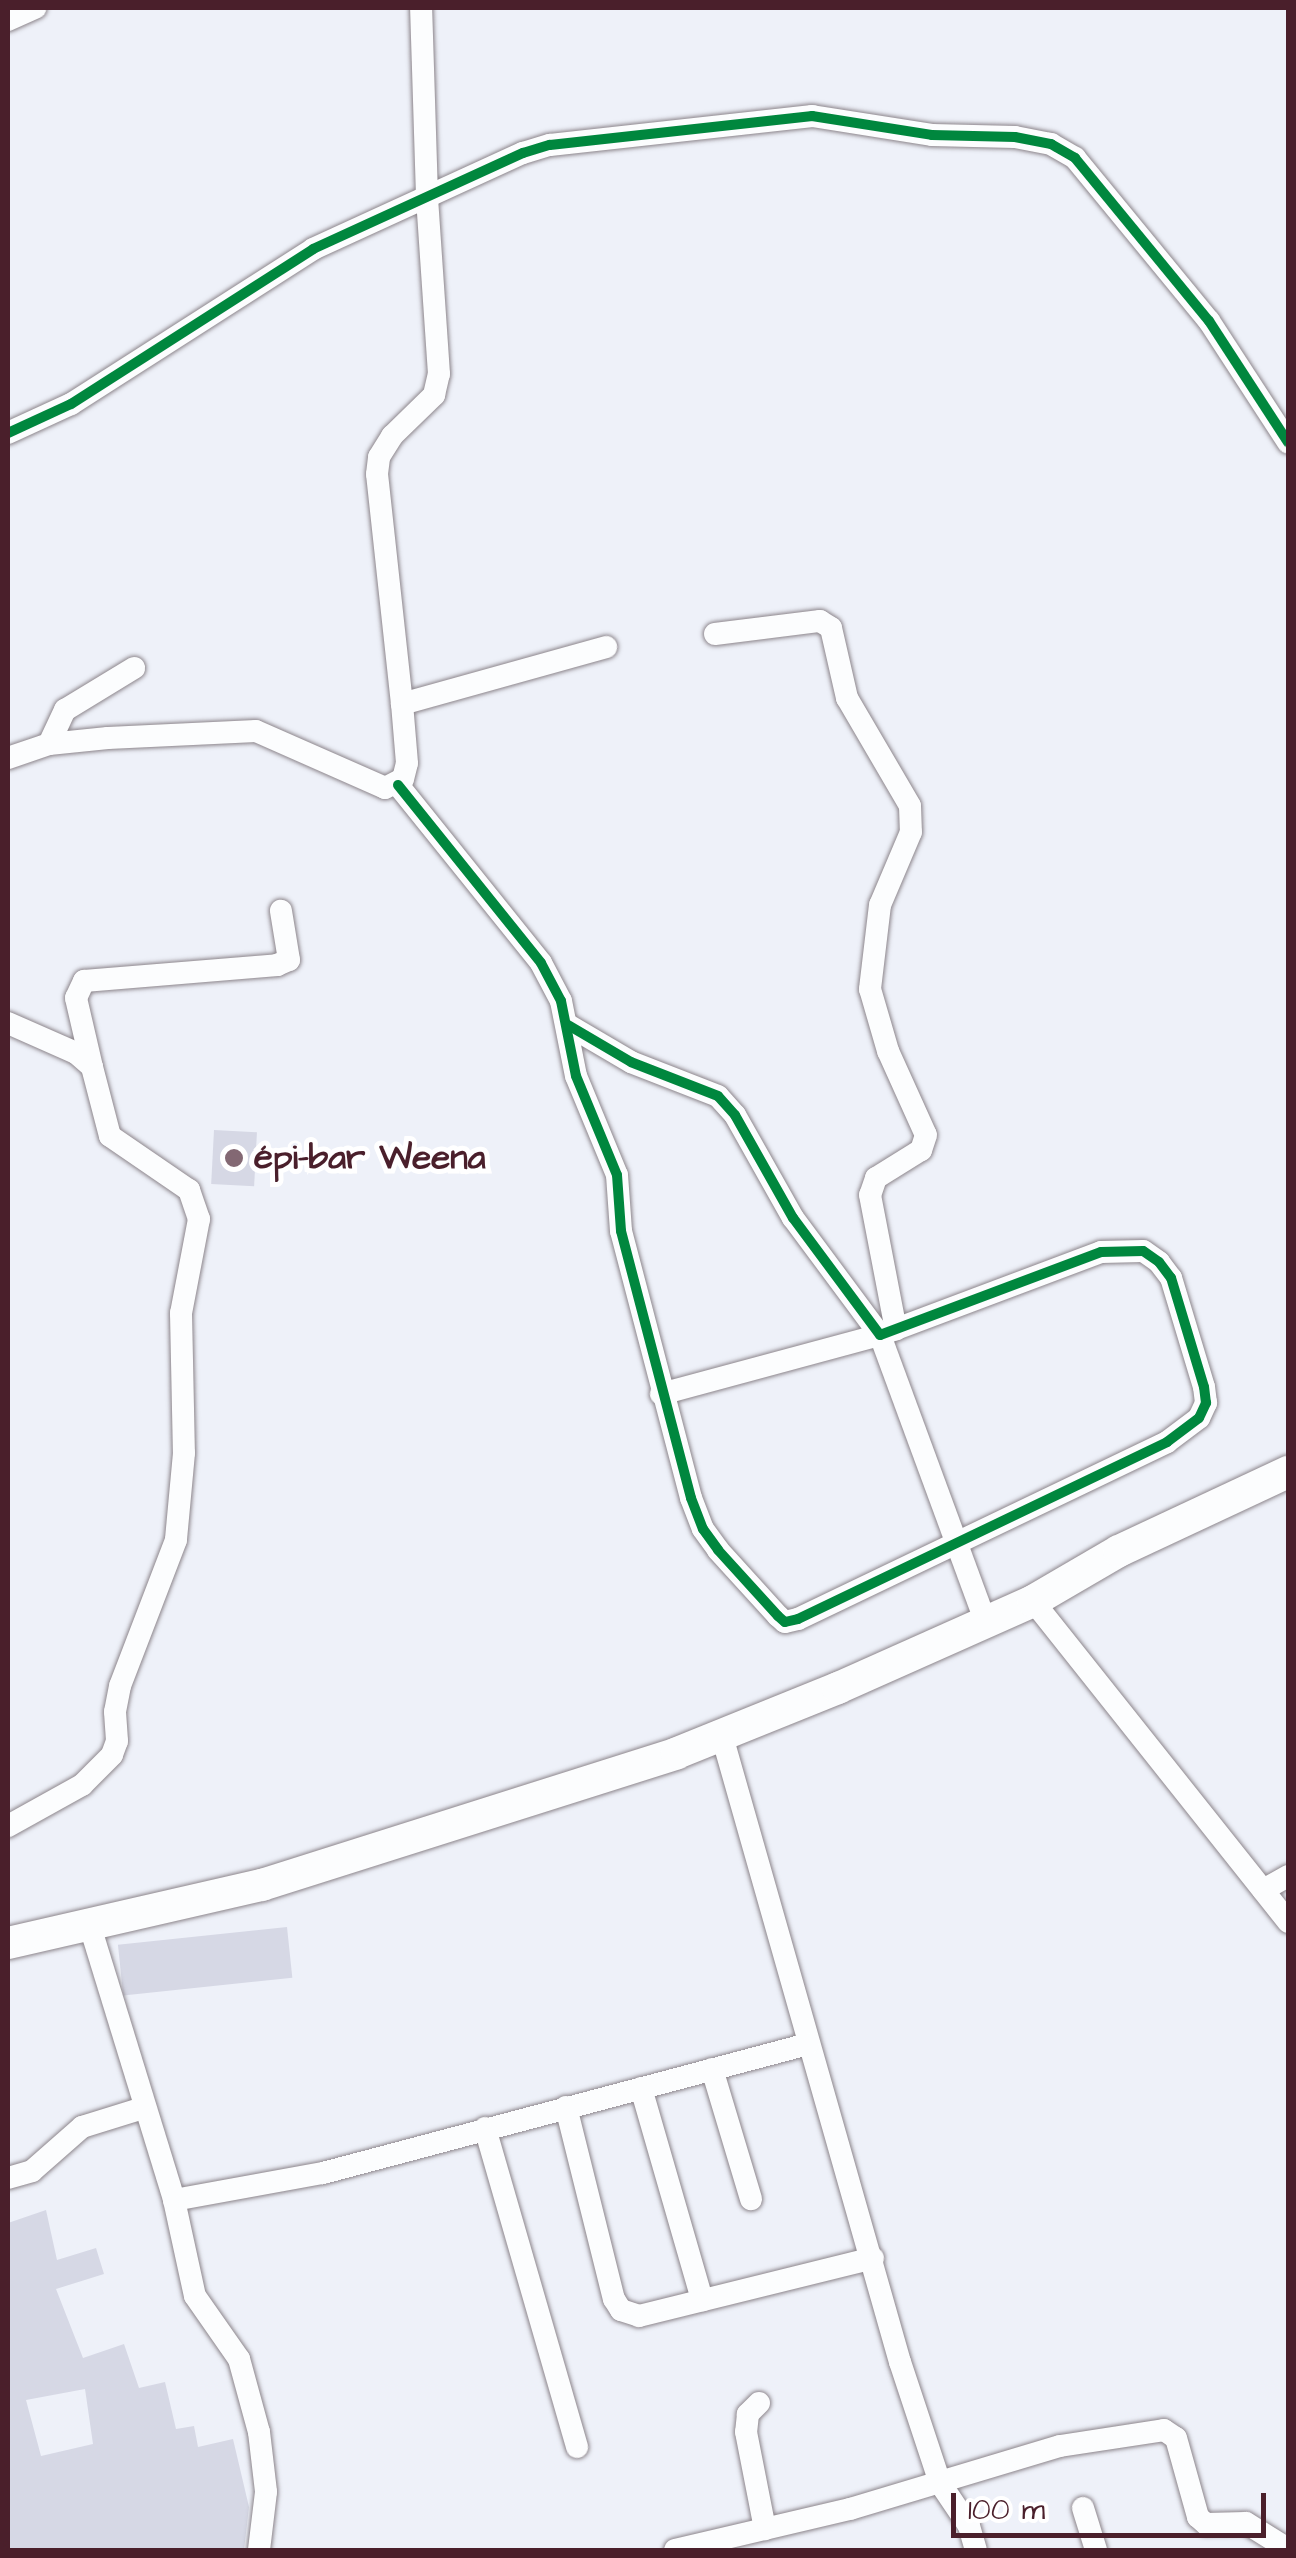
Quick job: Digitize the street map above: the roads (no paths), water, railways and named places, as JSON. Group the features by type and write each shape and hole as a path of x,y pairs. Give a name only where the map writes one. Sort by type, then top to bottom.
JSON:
{"main road":[{"path":"8,1943 262,1885 722,1736 1033,1601 1119,1552 1288,1472"}],"street":[{"path":"8,20 35,8"},
{"path":"398,784 407,763 377,474 385,446 434,395 439,374 426,196 421,8"},
{"path":"8,433 71,404 313,249 426,196 550,145 812,116 932,134 1015,137 1051,144 1075,158 1209,321 1288,442"},
{"path":"715,634 820,621 831,628 847,698 910,806 910,832 880,905 870,989 888,1051 926,1136 921,1150 876,1178 870,1195 888,1333 985,1621"},
{"path":"402,704 606,646"},
{"path":"49,744 65,710 134,668"},
{"path":"8,758 49,744 256,730 384,788 398,784"},
{"path":"398,784 542,962 568,1026 576,1076 618,1175 620,1231 661,1394 703,1529 785,1622 1184,1432 1199,1418 1206,1403 1171,1278 1143,1251 1101,1252 888,1333 661,1394"},
{"path":"8,1826 82,1785 112,1755 120,1686 176,1540 182,1494 181,1313 198,1219 196,1201 178,1181 135,1157 110,1136 76,998 84,982 277,965 289,960 280,911"},
{"path":"8,1023 76,1053 92,1067"},
{"path":"568,1026 630,1062 718,1096 735,1115 792,1218 888,1333"},
{"path":"1033,1601 1288,1922"},
{"path":"722,1736 808,2044 940,2482 969,2526 976,2550"},
{"path":"1263,1890 1288,1876"},
{"path":"89,1923 174,2200 195,2296 239,2358 259,2432 266,2492 259,2550"},
{"path":"174,2200 323,2174 808,2044"},
{"path":"712,2069 751,2199"},
{"path":"641,2088 702,2300"},
{"path":"566,2107 614,2300 621,2310 639,2316 873,2258"},
{"path":"8,2178 32,2172 82,2127 143,2108"},
{"path":"485,2128 577,2447"},
{"path":"751,2538 746,2432 748,2414 759,2403"},
{"path":"674,2550 751,2538 1060,2446 1164,2430 1176,2438 1198,2517 1206,2524 1246,2523 1288,2549"},
{"path":"1083,2508 1096,2550"}],"place":[{"name":"épi-bar Weena","path":"234,1158"}]}
